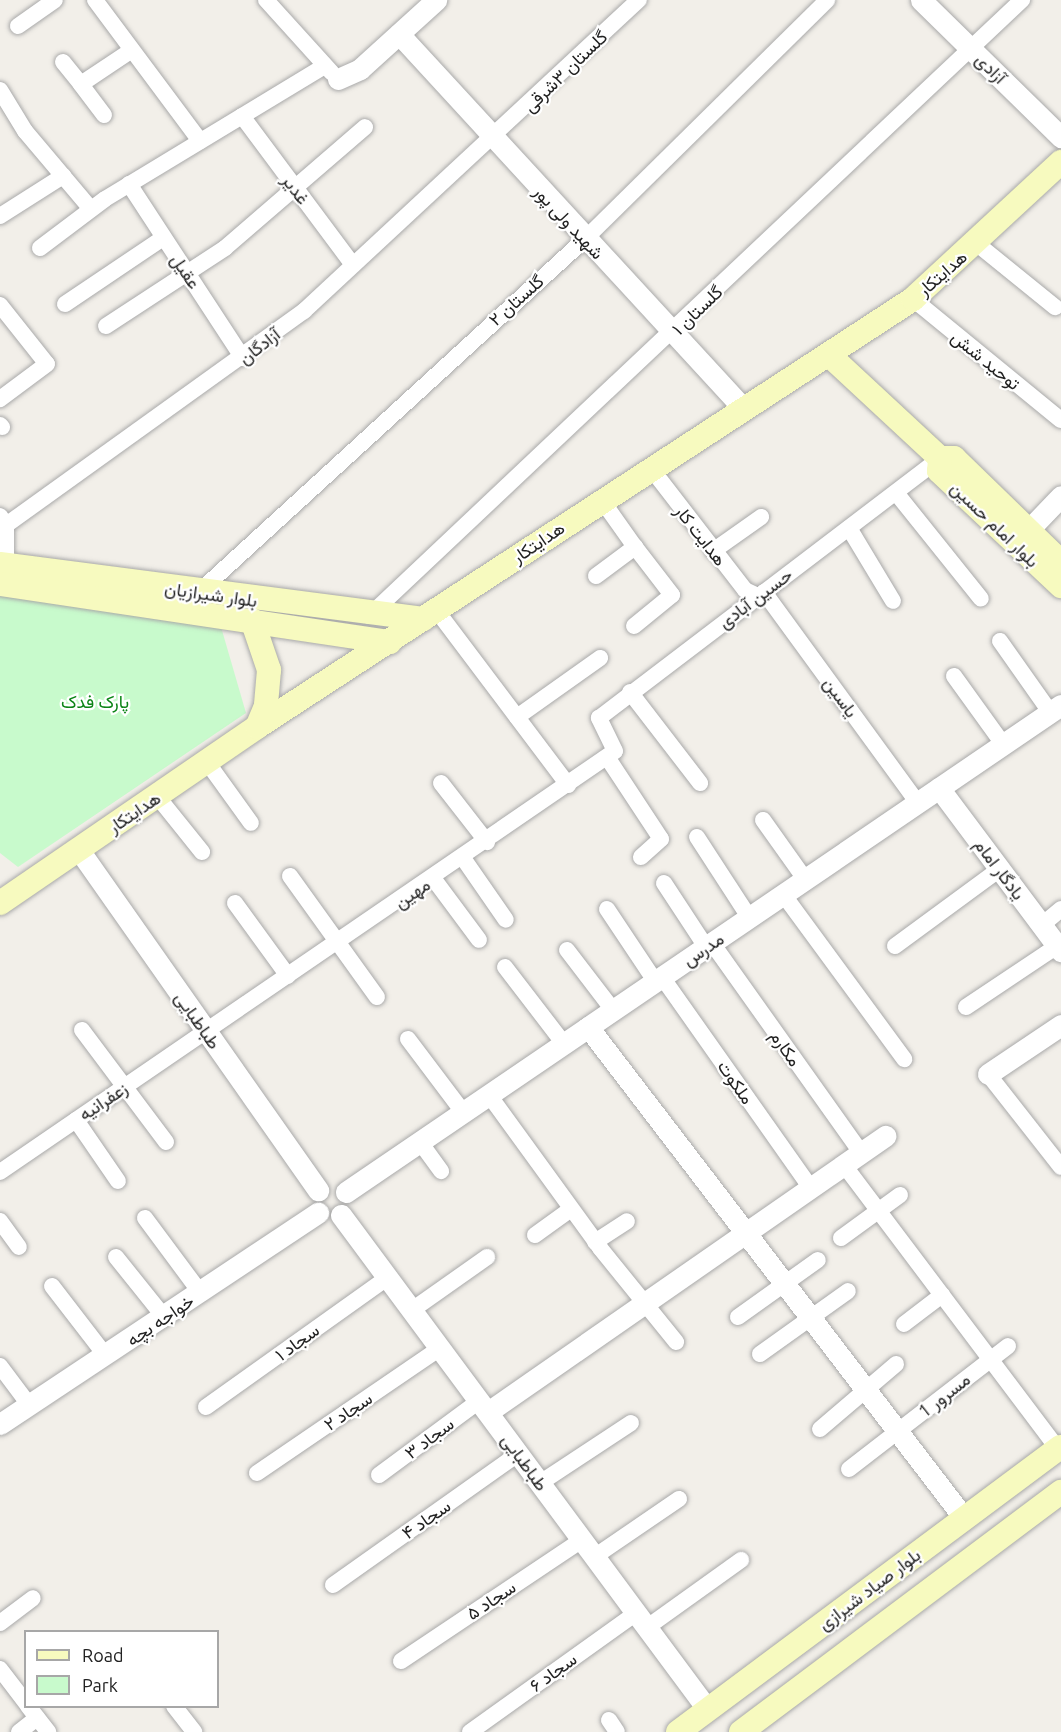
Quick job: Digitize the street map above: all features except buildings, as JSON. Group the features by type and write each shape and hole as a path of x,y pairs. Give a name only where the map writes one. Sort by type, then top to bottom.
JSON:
{"main road":[{"name":"هدایتکار","path":"0,903 257,726 390,642 742,407 829,356 913,298 976,243 1061,162"},
{"name":"بلوار امام حسین","path":"829,356 940,458 954,458 1061,586"},
{"name":"بلوار امام حسین","path":"1022,538 1061,562"},
{"name":"بلوار شیرازیان","path":"2,571 199,592 367,628 390,642"},
{"name":"بلوار شیرازیان","path":"2,571 252,620 367,628 430,615"},
{"path":"252,620 269,670 266,706 257,726"},
{"name":"بلوار صیاد شیرازی","path":"678,1732 1059,1448"},
{"name":"بلوار صیاد شیرازی","path":"741,1732 1061,1492"}],"street":[{"path":"18,26 55,0"},
{"path":"95,0 200,141"},
{"path":"266,0 332,72"},
{"path":"40,248 91,209 129,184 242,116 332,72 360,69 435,0"},
{"name":"گلستان ۳شرقی","path":"492,141 639,0"},
{"name":"گلستان ۲","path":"199,592 585,239 827,0"},
{"name":"آزادی","path":"921,0 1061,137"},
{"name":"گلستان ۱","path":"367,628 969,46 1022,0"},
{"name":"شهید ولی پور","path":"399,34 492,141 585,239 671,335 742,407"},
{"path":"81,84 132,50"},
{"path":"63,62 104,115"},
{"path":"1,94 91,209"},
{"name":"غدیر","path":"242,116 351,262"},
{"path":"105,326 189,275 365,127"},
{"name":"آزادگان","path":"3,521 243,358 304,311 351,262 492,141"},
{"path":"0,216 63,176"},
{"name":"عقیل","path":"129,184 243,358"},
{"path":"65,304 164,238"},
{"path":"976,243 1055,307"},
{"name":"توحید شش","path":"913,298 1061,420"},
{"path":"0,304 47,364 0,399"},
{"name":"حسین آبادی","path":"611,754 599,718 630,692 897,494 940,458"},
{"name":"هدایت کار","path":"650,467 745,590 761,594"},
{"path":"897,494 981,598"},
{"path":"1022,538 1061,496"},
{"path":"601,499 672,595 634,626"},
{"path":"713,551 761,517"},
{"path":"2,571 3,521"},
{"path":"849,528 893,601"},
{"path":"596,576 635,547"},
{"name":"یاسین","path":"761,594 918,802"},
{"path":"430,615 518,717 568,785"},
{"path":"1000,641 1055,709"},
{"path":"518,717 600,658"},
{"path":"954,676 1003,744"},
{"path":"630,692 700,783"},
{"name":"مدرس","path":"346,1192 1055,709"},
{"path":"611,754 661,839 640,857"},
{"name":"مهین","path":"206,1031 487,842 611,754"},
{"path":"207,762 251,823"},
{"path":"441,783 487,842"},
{"name":"یادگار امام","path":"939,788 1059,948"},
{"path":"157,796 202,852"},
{"path":"763,820 805,879"},
{"path":"697,837 749,917"},
{"name":"طباطبایی","path":"79,850 318,1190"},
{"path":"463,858 506,920"},
{"path":"895,946 1000,869"},
{"path":"290,876 336,944 377,997"},
{"path":"433,878 479,940"},
{"name":"مکارم","path":"664,883 709,945 852,1159 878,1210 1059,1448"},
{"path":"783,894 904,1059"},
{"path":"235,903 288,976"},
{"name":"ملکوت","path":"607,909 811,1188"},
{"path":"1042,925 1061,909"},
{"path":"966,1007 1059,948"},
{"path":"567,950 613,1010"},
{"path":"505,967 564,1044"},
{"path":"1061,1025 988,1074 1061,1167"},
{"path":"588,1027 964,1518"},
{"path":"82,1030 123,1088 166,1142"},
{"name":"زعفرانیه","path":"0,1172 206,1031"},
{"path":"408,1039 463,1112"},
{"path":"489,1095 595,1242 646,1302 676,1342"},
{"path":"76,1120 118,1181"},
{"path":"483,1406 646,1302 885,1136"},
{"path":"420,1142 441,1171"},
{"path":"333,1183 346,1192 341,1215 318,1213 318,1190 333,1183"},
{"path":"841,1238 900,1195"},
{"path":"535,1235 571,1209"},
{"name":"خواجه بچه","path":"0,1425 318,1213"},
{"name":"طباطبایی","path":"341,1215 708,1710"},
{"path":"145,1218 200,1292"},
{"path":"0,1221 19,1247"},
{"path":"595,1242 627,1221"},
{"path":"116,1257 164,1317"},
{"path":"411,1310 487,1257"},
{"path":"738,1317 818,1260"},
{"name":"سجاد ۱","path":"206,1407 388,1277"},
{"path":"52,1286 106,1356"},
{"path":"760,1354 848,1290"},
{"path":"904,1324 942,1295"},
{"name":"مسرور 1","path":"849,1468 1008,1346"},
{"name":"سجاد ۲","path":"257,1473 440,1348"},
{"path":"820,1429 896,1364"},
{"path":"0,1366 30,1406"},
{"name":"سجاد ۳","path":"379,1475 483,1406"},
{"path":"540,1483 631,1423"},
{"name":"سجاد ۴","path":"333,1585 518,1454"},
{"name":"سجاد ۵","path":"401,1661 588,1548 679,1499"},
{"name":"سجاد ۶","path":"470,1732 641,1620 741,1560"},
{"path":"0,1623 33,1598"},
{"path":"0,1669 24,1700"},
{"path":"175,1708 194,1732"},
{"path":"19,1732 33,1712 48,1732"}],"green space":[{"name":"پارک فدک","path":"0,594 219,620 246,713 18,867 0,853"}]}
